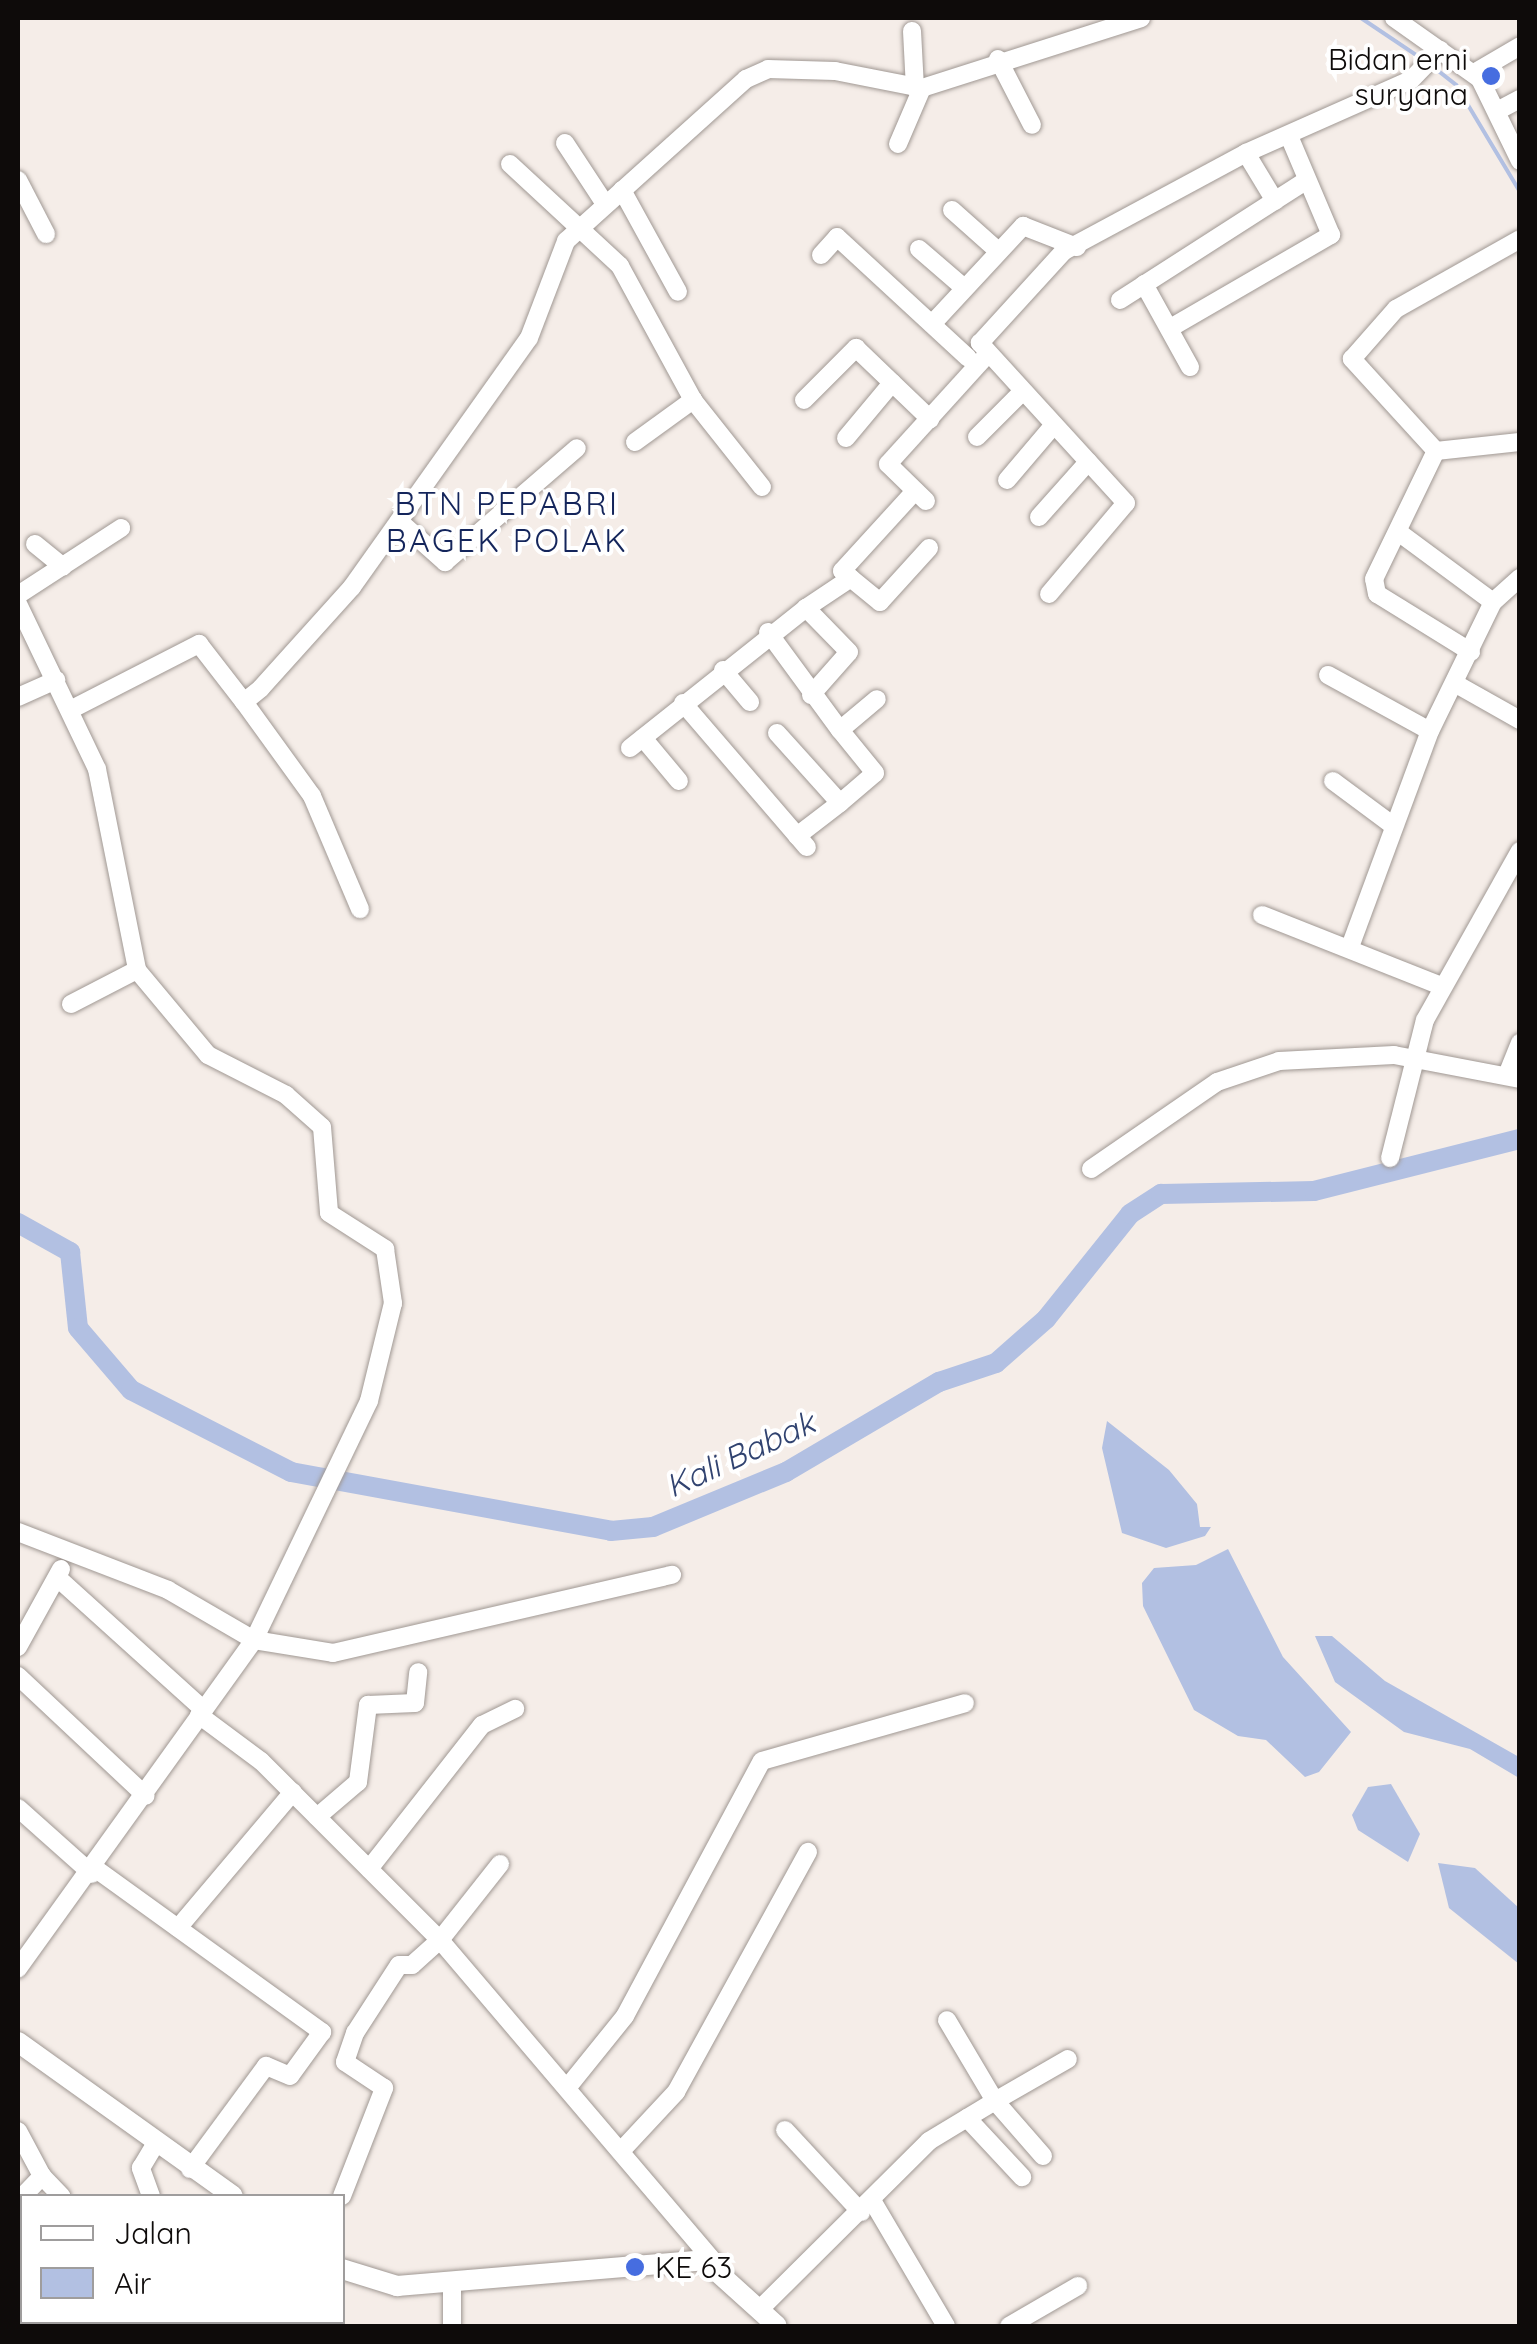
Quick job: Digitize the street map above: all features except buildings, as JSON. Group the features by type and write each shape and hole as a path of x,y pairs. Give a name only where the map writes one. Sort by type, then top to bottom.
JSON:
{"main road":[{"path":"18,2042 154,2146 229,2194"},
{"path":"345,2270 377,2286 716,2263 777,2326"}],"street":[{"path":"1073,39 1082,18"},
{"path":"244,702 318,626 399,521 536,327 560,252 579,225 758,71 835,72 919,88 998,59 1140,18"},
{"path":"1398,19 1474,73 1499,110 1520,161"},
{"path":"898,144 919,88 912,31"},
{"path":"1474,73 1520,46"},
{"path":"929,548 880,602 842,571 921,496 888,464 930,419 977,357 980,343 1077,247 1246,153 1411,80 1440,50"},
{"path":"998,59 1032,125"},
{"path":"1499,110 1520,99"},
{"path":"1172,327 1331,235 1289,136"},
{"path":"565,143 606,204"},
{"path":"1246,153 1275,201"},
{"path":"510,164 579,225 627,276 693,400 762,487"},
{"path":"18,180 46,234"},
{"path":"1120,300 1306,180"},
{"path":"622,190 678,292"},
{"path":"952,210 996,249"},
{"path":"932,324 996,249 1023,226 1077,247"},
{"path":"821,255 837,238 932,324 1021,393 1126,502 1049,594"},
{"path":"1436,450 1352,359 1396,309 1520,239"},
{"path":"919,249 962,288"},
{"path":"1144,284 1172,327 1190,366"},
{"path":"804,400 856,348 930,419"},
{"path":"846,438 892,383"},
{"path":"977,437 1021,393"},
{"path":"636,442 693,400"},
{"path":"1007,480 1053,426"},
{"path":"1436,450 1520,442"},
{"path":"399,521 444,562 577,448"},
{"path":"1436,450 1374,591 1471,652"},
{"path":"1040,517 1088,462"},
{"path":"18,595 121,528"},
{"path":"1401,534 1493,602"},
{"path":"35,544 63,568"},
{"path":"679,781 637,743 768,632 851,578"},
{"path":"1350,948 1391,824 1430,731 1493,602 1520,578"},
{"path":"18,604 72,709 104,790 137,970 208,1055 286,1095 322,1127 329,1213 387,1253 386,1345 254,1640 94,1871 18,1969"},
{"path":"806,608 849,652 811,695"},
{"path":"683,702 802,841 875,773 811,695 768,632"},
{"path":"72,709 198,644 312,796 360,909"},
{"path":"722,670 750,702"},
{"path":"1328,675 1430,731"},
{"path":"18,697 56,680"},
{"path":"1456,684 1520,720"},
{"path":"840,730 877,699"},
{"path":"777,733 840,802"},
{"path":"1333,781 1391,824"},
{"path":"1390,1158 1410,1056 1441,986 1513,876 1520,852"},
{"path":"1262,916 1441,986"},
{"path":"71,1004 137,970"},
{"path":"1091,1169 1232,1075 1297,1059 1410,1056 1513,1077 1520,1042"},
{"path":"18,1532 62,1553 134,1574 254,1640 343,1653 672,1575"},
{"path":"18,1648 60,1580 62,1553"},
{"path":"60,1580 293,1792 440,1940 716,2263"},
{"path":"317,1818 358,1782 368,1705 415,1703 418,1672"},
{"path":"18,1676 146,1796"},
{"path":"567,2088 625,2016 762,1761 966,1703"},
{"path":"370,1869 482,1725 515,1709"},
{"path":"178,1928 293,1792"},
{"path":"18,1808 94,1871 322,2032 290,2076 266,2066 190,2169"},
{"path":"621,2151 676,2092 808,1852"},
{"path":"343,2194 384,2088 345,2062 355,2032 398,1965 412,1966 440,1940 500,1864"},
{"path":"947,2020 996,2102 1043,2156"},
{"path":"761,2308 867,2207 929,2141 1068,2060"},
{"path":"967,2118 1022,2177"},
{"path":"784,2130 867,2207 946,2326"},
{"path":"18,2131 42,2176 60,2194"},
{"path":"150,2194 141,2168 154,2146"},
{"path":"26,2194 42,2176"},
{"path":"452,2281 452,2326"},
{"path":"1008,2326 1078,2286"}],"water":[{"path":"1107,1421 1169,1470 1197,1504 1200,1527 1211,1527 1205,1536 1166,1548 1122,1533 1102,1448"},
{"path":"1228,1549 1283,1657 1351,1732 1319,1772 1305,1777 1266,1740 1238,1736 1194,1710 1143,1606 1142,1583 1154,1568 1196,1565"},
{"path":"1315,1636 1332,1636 1385,1681 1519,1757 1519,1778 1470,1749 1404,1732 1335,1682"},
{"path":"1391,1784 1420,1834 1408,1862 1358,1830 1352,1815 1368,1787"},
{"path":"1438,1863 1475,1868 1519,1908 1519,1964 1449,1908"}],"waterway":[{"path":"1361,18 1425,61"},
{"path":"1432,66 1456,85 1520,192"},
{"name":"Kali Babak","path":"18,1223 70,1252 78,1328 131,1390 291,1472 611,1531 653,1527 786,1472 939,1382 996,1363 1046,1319 1130,1214 1161,1194 1314,1191 1520,1139"}],"place":[{"name":"Bidan erni suryana","path":"1491,76"},
{"name":"KE 63","path":"635,2267"}],"district":[{"name":"BTN PEPABRI BAGEK POLAK","path":"507,522"}]}
